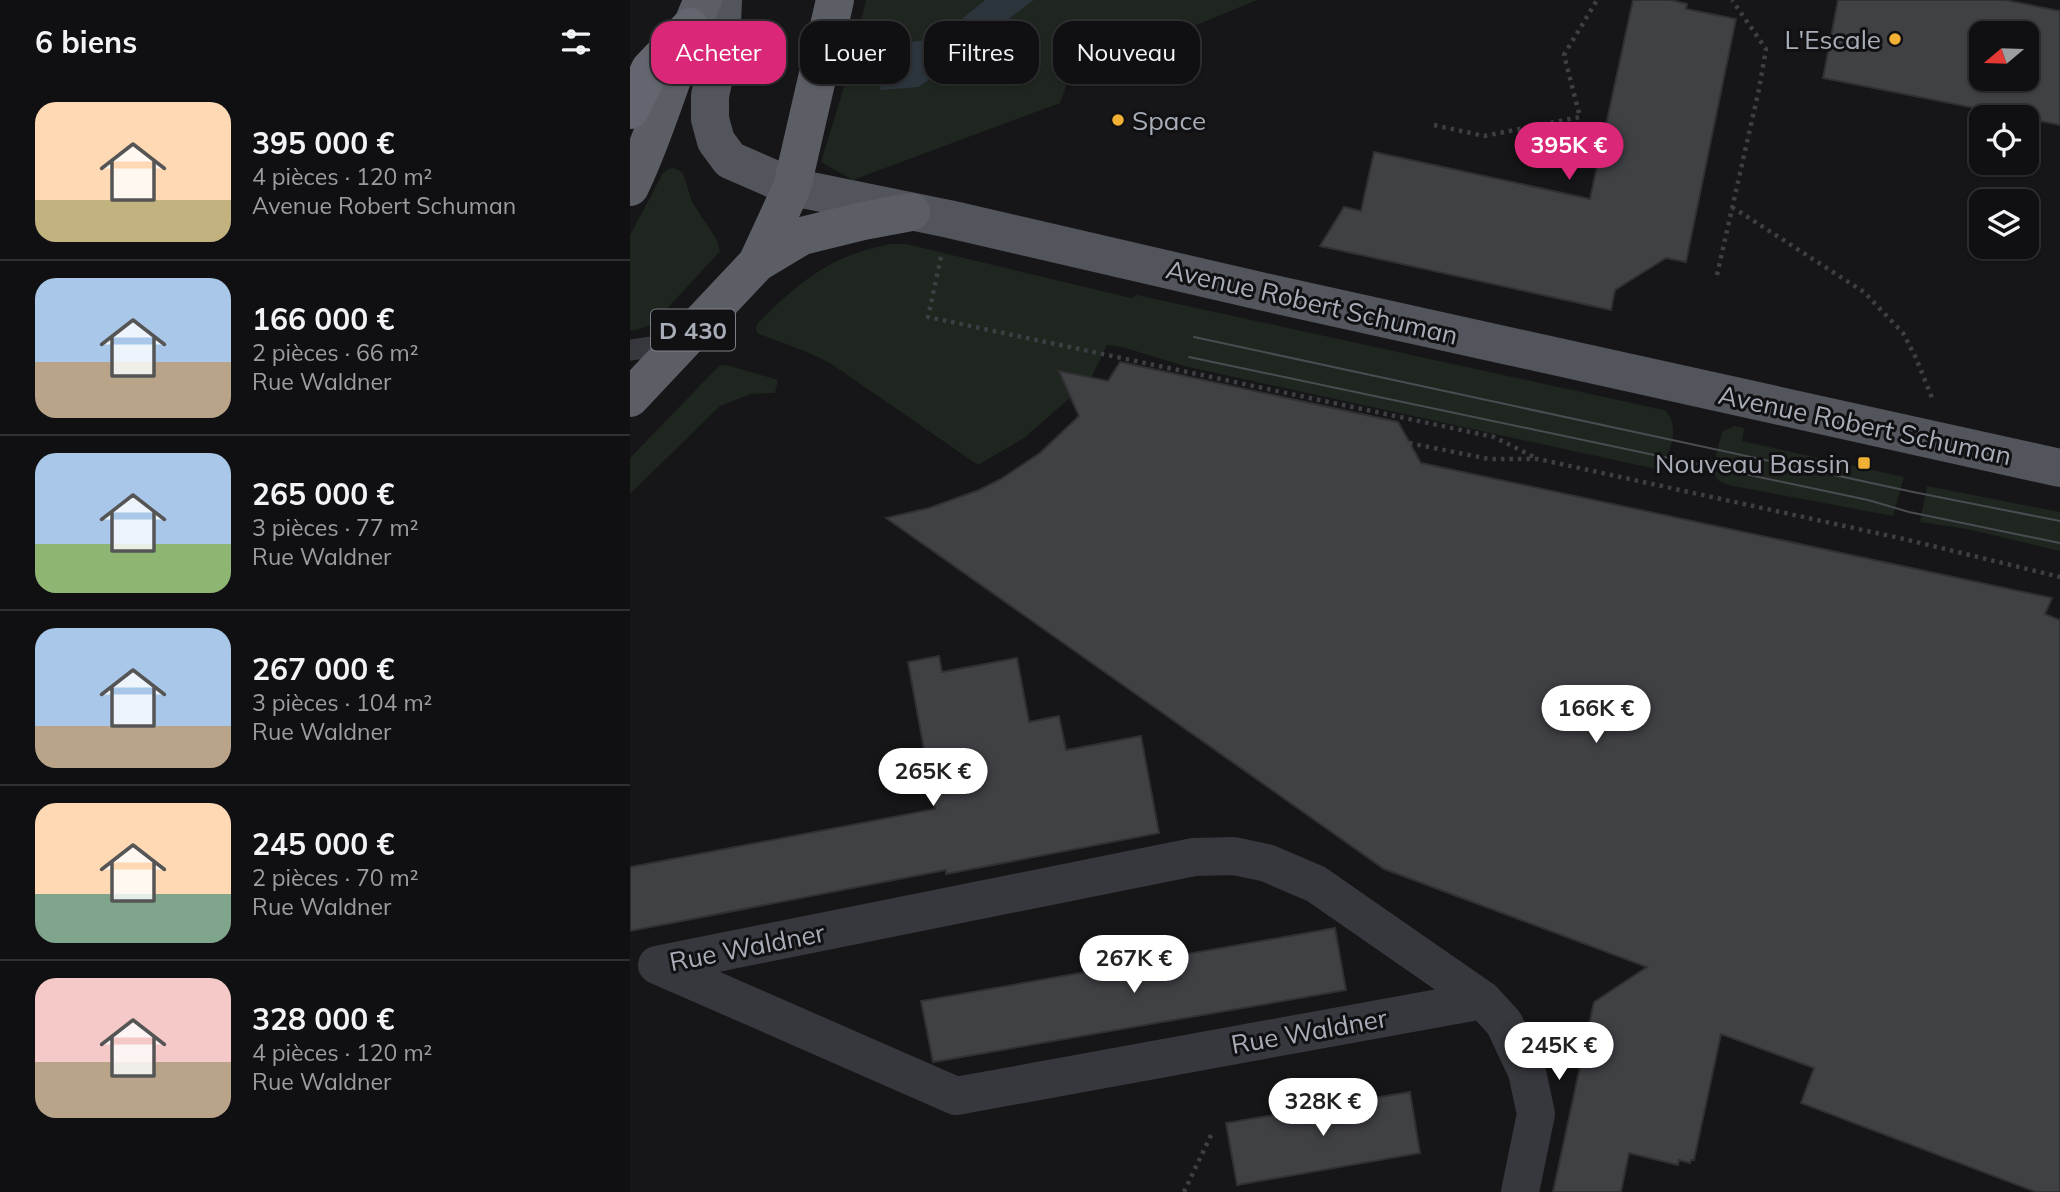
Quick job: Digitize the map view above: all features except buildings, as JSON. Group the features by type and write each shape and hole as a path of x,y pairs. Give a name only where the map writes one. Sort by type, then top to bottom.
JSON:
{"highway":[{"name":"D 430","path":"630,398 757,263 792,187 835,0"},
{"path":"630,110 650,69 696,13"},
{"path":"630,187 643,161 696,13"},
{"path":"757,263 802,236 911,212"}],"main road":[{"name":"Avenue Robert Schuman","path":"723,0 722,44 710,96 710,119 716,141 730,159 792,187 2060,468"}],"street":[{"name":"Rue Waldner","path":"1483,1000 956,1096 657,965 1194,857 1234,856 1267,863 1316,884 1483,1000 1504,1023 1527,1072 1536,1114 1520,1192"},
{"path":"748,947 737,959 733,972 736,986 749,1006"}],"lane":[{"path":"630,350 681,343"}],"path":[{"path":"1434,125 1484,136 1580,117 1564,55 1597,0"},
{"path":"1717,275 1766,49 1732,0"},
{"path":"1732,206 1864,292 1903,333 1932,399"},
{"path":"942,252 928,317 1494,437 1538,459"},
{"path":"1409,443 1489,459 1538,459 1904,539 2060,577"},
{"path":"1184,1192 1212,1133"}],"shaded area":[{"path":"866,0 985,0 959,21 924,21 924,40 910,42 910,21 861,21"},
{"path":"985,0 1034,0 1006,21 959,21"},
{"path":"1034,0 1257,0 1200,24 1200,21 1053,21 1053,84 1067,84 1060,103 853,180 821,162 844,84 910,84 910,74 919,87 924,83 1039,84 1039,21 1006,21"},
{"path":"924,40 924,83 919,87 880,90 881,84 910,84 910,42"},
{"path":"674,168 683,173 692,202 717,240 720,251 653,324 630,330 630,235 663,173"},
{"path":"891,244 906,244 1131,298 1137,295 1664,410 1672,423 1670,449 1656,469 1188,367 1107,345 1091,378 1059,372 1071,397 1024,438 978,465 830,363 757,333 758,323 788,294 818,272 851,255"},
{"path":"727,365 778,380 775,393 751,394 720,406 630,494 630,458 719,366"},
{"path":"1734,426 1744,428 1742,441 1904,477 1893,516 1728,485 1719,481 1712,471 1722,432"},
{"path":"1927,486 2060,512 2060,551 1967,529 1920,522"}],"tram line":[{"path":"1194,337 1913,492 2060,521"},
{"path":"1189,357 2060,543"}],"place":[{"name":"L'Escale","path":"1895,39"},
{"name":"Space","path":"1118,120"},
{"name":"Nouveau Bassin","path":"1864,463"}]}
